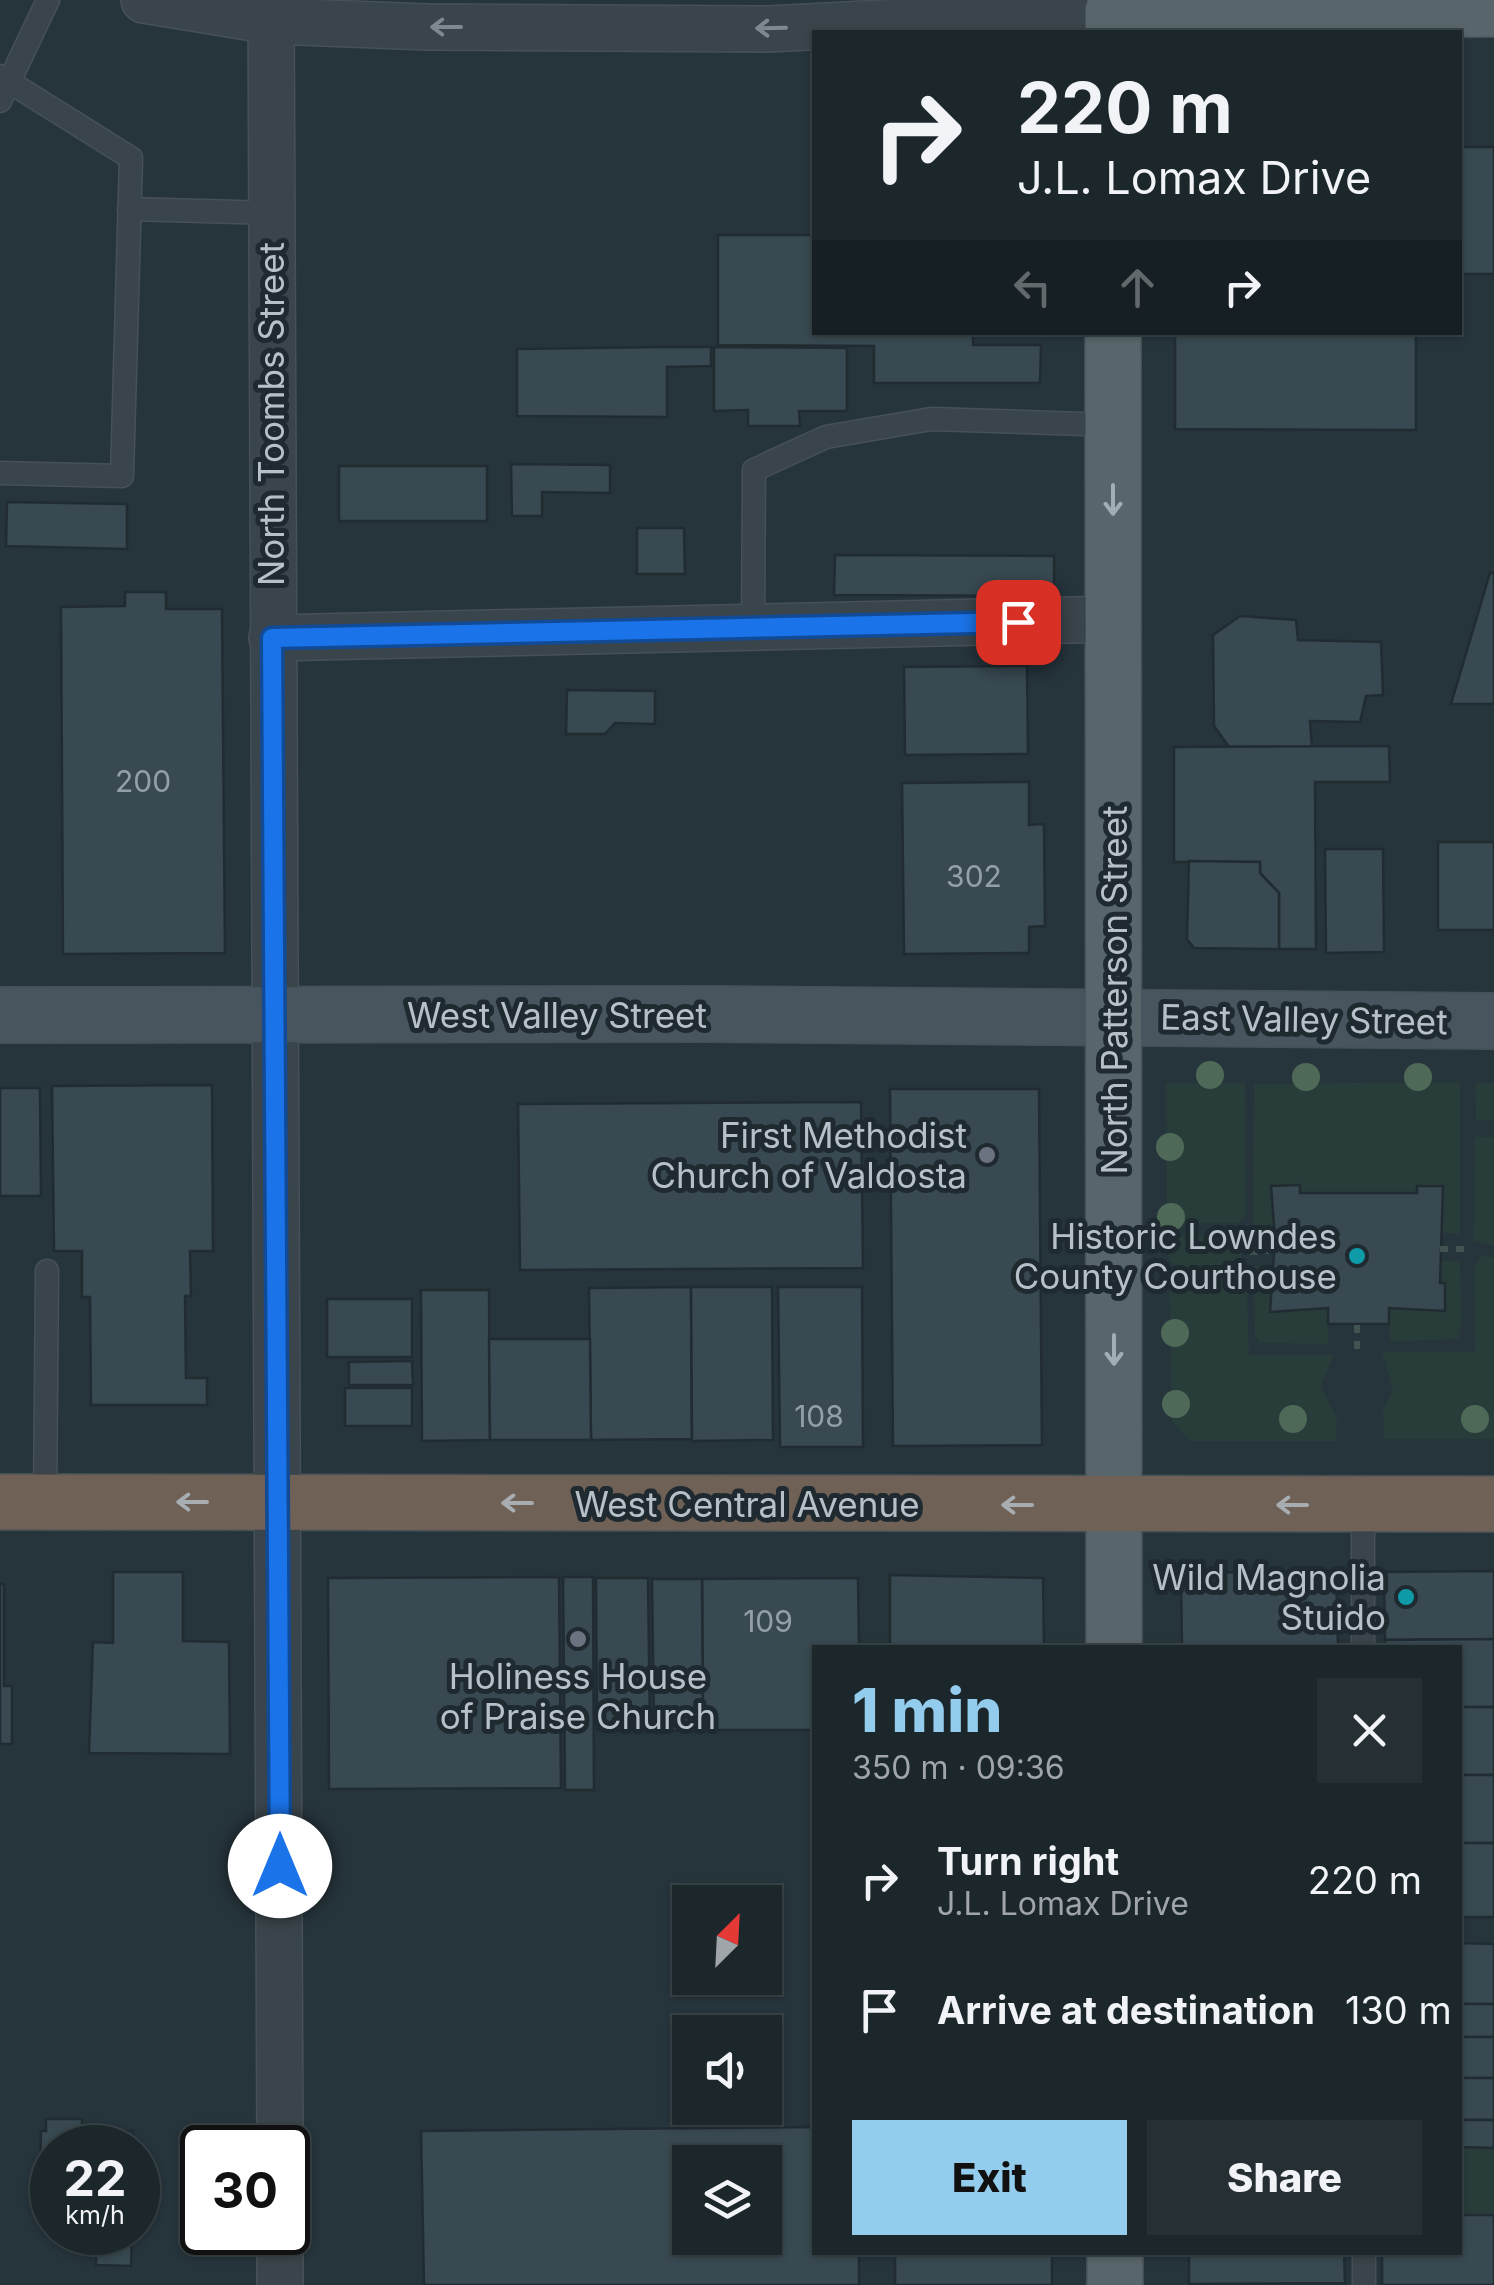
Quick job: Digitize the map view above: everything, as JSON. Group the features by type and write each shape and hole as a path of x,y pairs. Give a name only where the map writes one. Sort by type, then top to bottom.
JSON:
{"highway":[{"name":"West Central Avenue","path":"23,1502 1494,1504"}],"main road":[{"path":"1113,15 1494,9"},
{"name":"North Patterson Street","path":"1113,335 1114,1645"},
{"path":"1115,2255 1115,2285"}],"street":[{"path":"144,0 428,27 769,29 1113,15"},
{"name":"North Toombs Street","path":"271,10 280,2125"},
{"path":"272,638 1113,620"},
{"name":"West Valley Street","path":"0,1015 1114,1017"},
{"name":"East Valley Street","path":"1114,1017 1494,1021"},
{"path":"280,2255 280,2285"}],"lane":[{"path":"0,473 122,476 130,158 3,86 48,0"},
{"path":"129,209 271,214"},
{"path":"753,627 754,470 826,437 930,419 1113,425"},
{"path":"23,1502 47,1271"},
{"path":"1364,1504 1364,1645"},
{"path":"1364,2255 1364,2285"}],"path":[{"path":"1440,1249 1469,1248"},
{"path":"1250,1252 1275,1251"},
{"path":"1357,1324 1357,1349"}],"green space":[{"path":"1460,1082 1460,1234 1440,1233 1443,1186 1417,1186 1417,1193 1300,1193 1300,1185 1271,1186 1275,1238 1253,1238 1254,1084"},
{"path":"1166,1083 1245,1083 1246,1215 1239,1223 1167,1224"},
{"path":"1475,1083 1494,1083 1494,1120 1476,1120"},
{"path":"1475,1137 1494,1137 1494,1246 1473,1241"},
{"path":"1182,1235 1233,1236 1241,1245 1242,1257 1229,1269 1183,1270 1169,1261 1168,1250"},
{"path":"1481,1256 1494,1257 1494,1439 1384,1439 1383,1410 1393,1390 1382,1352 1475,1352 1474,1268"},
{"path":"1440,1261 1460,1261 1462,1323 1458,1339 1390,1342 1389,1308 1445,1311"},
{"path":"1253,1266 1275,1266 1271,1312 1328,1308 1328,1344 1260,1343 1255,1337"},
{"path":"1238,1279 1247,1286 1249,1355 1334,1355 1321,1386 1337,1419 1336,1441 1190,1441 1172,1421 1169,1285 1174,1280"},
{"path":"1462,2147 1494,2148 1494,2215 1462,2215"}],"building":[{"path":"1462,147 1494,147 1494,274 1462,274"},
{"path":"718,235 812,235 812,335 973,335 973,345 1041,345 1040,383 874,383 874,346 718,345"},
{"path":"1175,335 1416,335 1416,430 1175,429"},
{"path":"711,347 711,366 667,367 667,417 517,416 517,349"},
{"path":"714,347 847,348 847,411 799,411 800,426 748,426 748,410 714,411"},
{"path":"511,464 610,465 610,493 542,492 542,516 512,516"},
{"path":"339,466 487,466 487,521 339,521"},
{"path":"7,502 127,504 127,549 6,546"},
{"path":"637,528 684,528 685,574 637,574"},
{"path":"835,555 1054,556 1054,596 834,595"},
{"path":"1490,573 1494,573 1494,704 1451,704"},
{"path":"125,592 166,592 166,609 222,609 225,953 63,954 61,607 125,606"},
{"path":"1240,616 1296,620 1298,640 1381,642 1383,695 1366,696 1360,722 1310,721 1312,747 1229,747 1214,726 1213,635"},
{"path":"1027,666 1028,754 905,755 904,667"},
{"path":"567,690 655,691 655,724 615,723 605,734 566,734"},
{"path":"1389,746 1390,782 1315,782 1316,949 1279,949 1279,893 1260,873 1260,862 1174,862 1174,747"},
{"path":"1029,782 1029,825 1044,824 1045,926 1029,927 1029,953 904,954 902,783"},
{"path":"1438,842 1494,842 1494,930 1438,930"},
{"path":"1325,849 1383,849 1384,952 1326,953"},
{"path":"1189,861 1260,862 1260,873 1279,893 1279,949 1194,948 1187,939"},
{"path":"212,1085 213,1251 190,1251 191,1296 185,1296 186,1378 207,1378 207,1405 91,1405 90,1297 82,1297 82,1251 54,1251 52,1086"},
{"path":"0,1088 40,1088 41,1196 0,1196"},
{"path":"890,1089 1039,1089 1042,1445 893,1446"},
{"path":"861,1102 863,1268 520,1270 518,1104"},
{"name":"Historic Lowndes County Courthouse","path":"1300,1185 1300,1193 1417,1193 1417,1186 1443,1186 1440,1283 1445,1283 1445,1311 1389,1308 1389,1324 1328,1324 1328,1308 1270,1312 1275,1238 1271,1186"},
{"path":"691,1287 692,1439 591,1440 589,1288"},
{"path":"691,1287 772,1287 773,1440 692,1441"},
{"path":"778,1287 862,1287 863,1447 780,1447"},
{"path":"421,1290 489,1290 490,1440 422,1441"},
{"path":"327,1299 412,1299 412,1357 327,1357"},
{"path":"489,1339 590,1339 591,1440 490,1440"},
{"path":"412,1361 413,1385 349,1385 349,1362"},
{"path":"345,1388 412,1388 412,1426 345,1426"},
{"path":"1336,1571 1338,1645 1182,1645 1181,1573"},
{"path":"1494,1571 1494,1639 1385,1640 1384,1572"},
{"path":"113,1572 183,1572 183,1641 229,1642 230,1754 89,1753 93,1642 113,1643"},
{"path":"890,1575 1043,1578 1044,1645 890,1645"},
{"path":"559,1577 561,1788 329,1789 328,1578"},
{"path":"563,1577 593,1577 594,1790 565,1790"},
{"path":"596,1578 648,1578 650,1730 597,1730"},
{"path":"858,1578 859,1645 812,1645 812,1730 703,1730 702,1579"},
{"path":"652,1579 702,1579 703,1730 654,1731"},
{"path":"0,1584 4,1584 4,1686 12,1686 12,1744 0,1744"},
{"path":"1494,1639 1494,1707 1462,1707 1462,1645 1385,1645 1385,1640"},
{"path":"1462,1707 1494,1707 1494,1775 1462,1775"},
{"path":"1462,1775 1494,1775 1494,1843 1462,1843"},
{"path":"1462,1843 1494,1843 1494,1917 1462,1917"},
{"path":"1462,1943 1494,1944 1494,2004 1462,2004"},
{"path":"1462,2004 1494,2004 1494,2037 1462,2037"},
{"path":"1462,2037 1494,2037 1494,2078 1462,2078"},
{"path":"1462,2078 1494,2078 1494,2120 1462,2120"},
{"path":"46,2119 82,2119 82,2125 46,2125"},
{"path":"1462,2120 1494,2120 1494,2148 1462,2147"},
{"path":"812,2127 812,2255 859,2255 859,2285 424,2285 421,2131"},
{"path":"1462,2215 1494,2215 1494,2285 1382,2285 1382,2255 1462,2255"},
{"path":"96,2255 131,2255 131,2266 96,2265"},
{"path":"895,2255 1052,2255 1052,2285 895,2285"},
{"path":"1189,2255 1344,2255 1345,2283 1189,2284"}],"place":[{"name":"First Methodist Church of Valdosta","path":"987,1155"},
{"name":"Historic Lowndes County Courthouse","path":"1357,1256"},
{"name":"Wild Magnolia Stuido","path":"1406,1597"},
{"name":"Holiness House of Praise Church","path":"578,1639"}],"route":[{"path":"280,1866 272,638 1018,622"}]}
